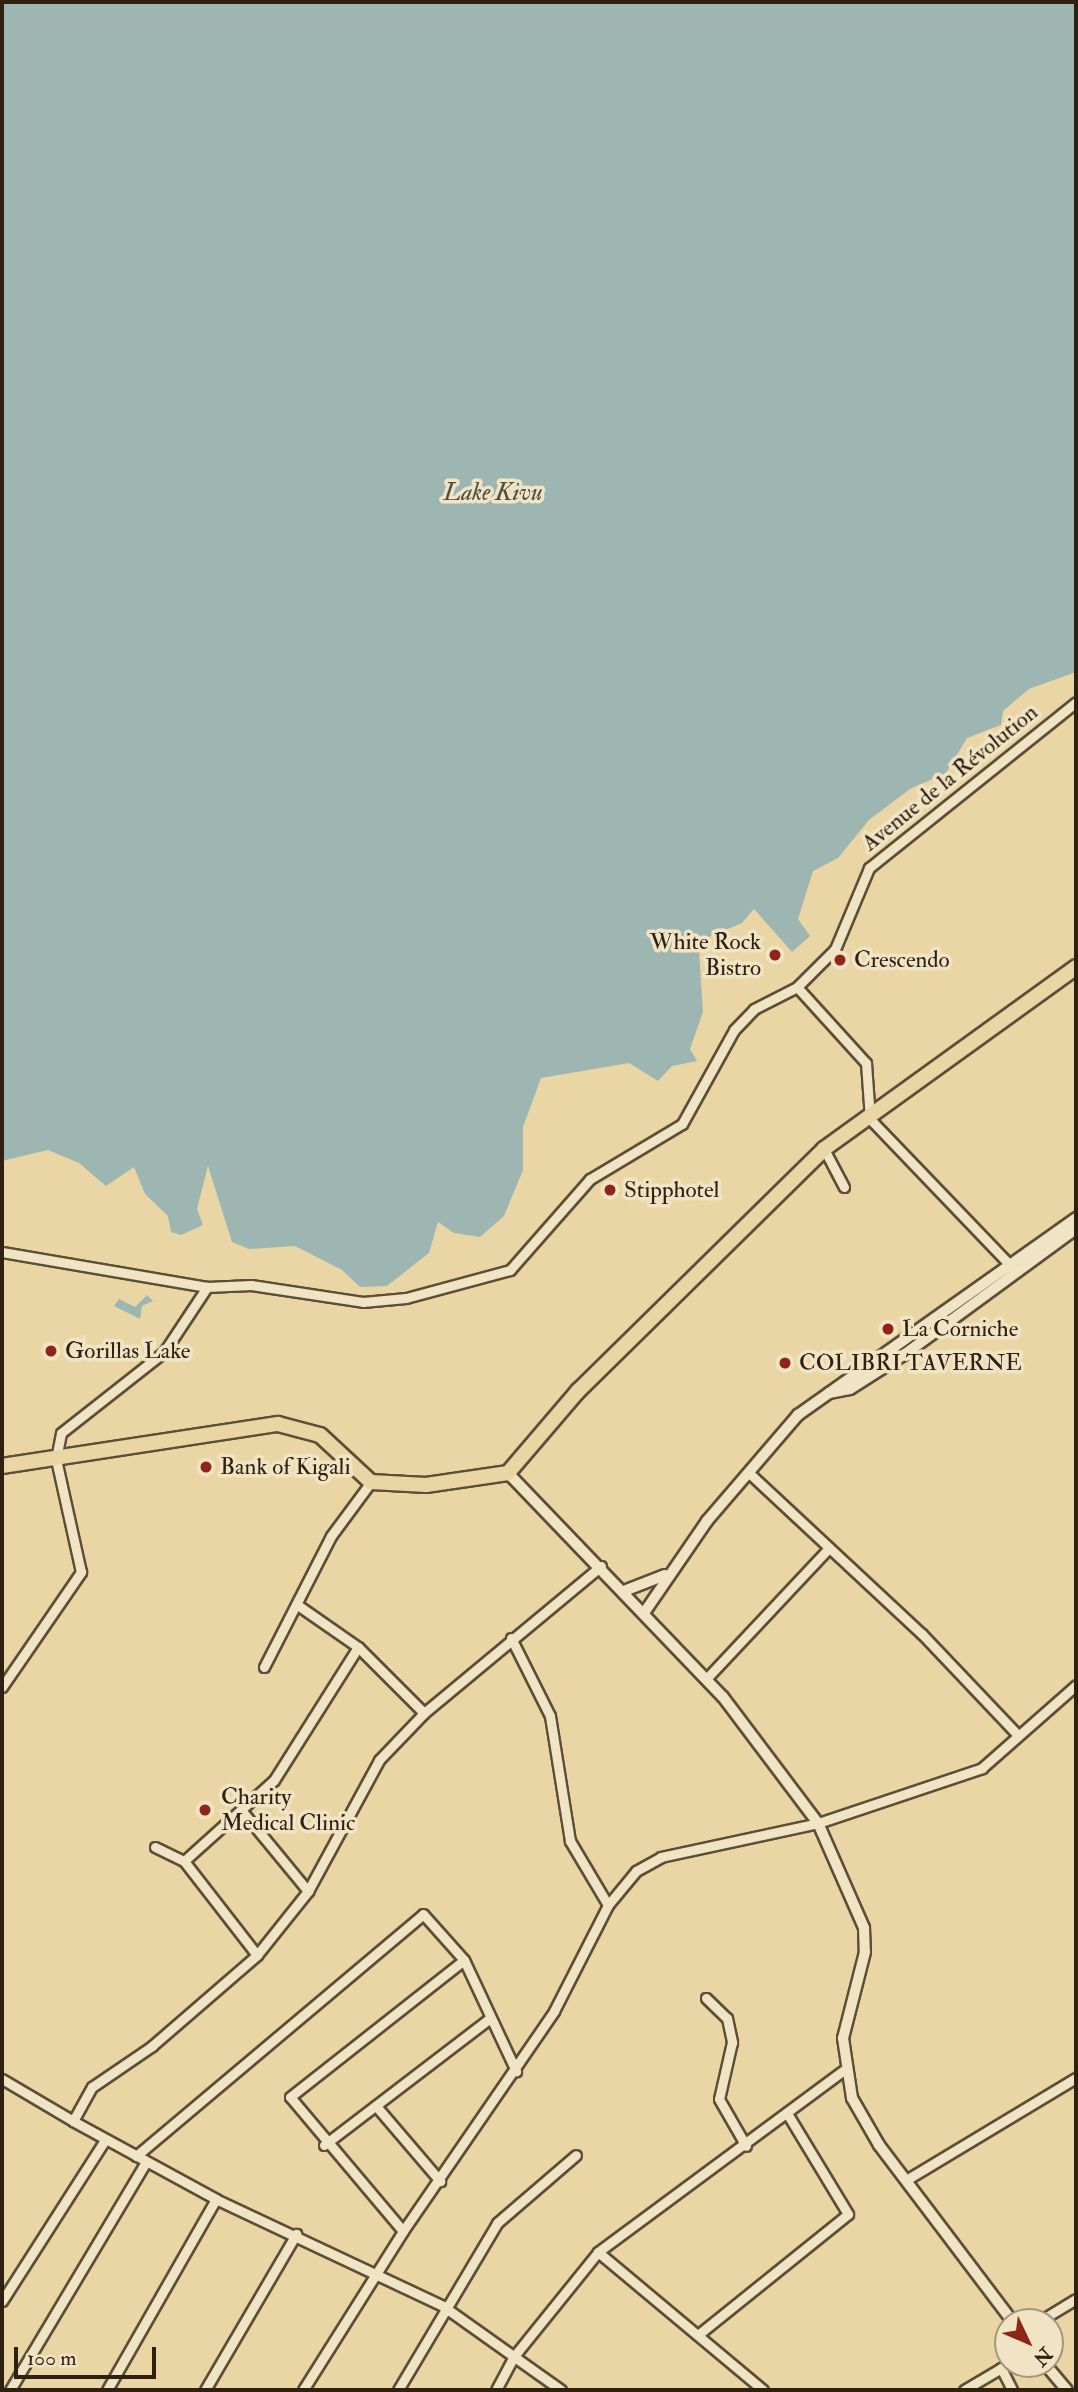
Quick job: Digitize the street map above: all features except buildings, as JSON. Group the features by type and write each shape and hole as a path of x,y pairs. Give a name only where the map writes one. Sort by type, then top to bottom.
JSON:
{"highway":[{"path":"2,1466 278,1424 320,1435 371,1482 426,1485 508,1473 586,1382 824,1149 870,1119 1076,967"}],"street":[{"name":"Avenue de la Révolution","path":"2,1252 207,1287 251,1285 384,1302 510,1270 590,1180 675,1131 734,1030 754,1009 797,986 840,943 869,867 1076,702"},
{"path":"797,986 866,1063 870,1119 1016,1271"},
{"path":"824,1149 844,1187"},
{"path":"1016,1271 1076,1218"},
{"path":"644,1613 665,1575 777,1435 829,1393 902,1350 1076,1229"},
{"path":"2,1687 81,1572 56,1459 68,1422 164,1352 207,1287"},
{"path":"748,1472 1018,1735"},
{"path":"508,1473 601,1566 706,1679 818,1823 864,1928 843,2071 864,2124 1002,2308"},
{"path":"264,1667 299,1606 297,1596 331,1536 371,1482"},
{"path":"706,1679 829,1548"},
{"path":"73,2121 92,2087 152,2046 257,1955 308,1891 379,1760 424,1713 601,1566"},
{"path":"624,1591 665,1575"},
{"path":"299,1606 358,1647 424,1713"},
{"path":"511,1639 550,1716 576,1859 608,1905"},
{"path":"184,1861 274,1780 358,1647"},
{"path":"303,2390 403,2231 516,2071 554,2011 608,1905 636,1871 661,1857 818,1823 982,1768 1076,1685"},
{"path":"242,1811 308,1891"},
{"path":"156,1847 184,1861 257,1955"},
{"path":"136,2156 414,1918 429,1916 464,1960 516,2071"},
{"path":"403,2231 324,2145 291,2102 295,2090 464,1960"},
{"path":"706,1998 727,2018 732,2042 719,2099 746,2146"},
{"path":"324,2145 490,2018"},
{"path":"496,2390 515,2355 598,2252 788,2115 843,2071"},
{"path":"906,2180 1076,2078"},
{"path":"2,2079 105,2140 216,2199 296,2234 443,2306 561,2390"},
{"path":"376,2105 440,2181"},
{"path":"699,2334 848,2214 788,2115"},
{"path":"2,2301 105,2140"},
{"path":"398,2390 443,2306 512,2206 576,2155"},
{"path":"10,2390 146,2162"},
{"path":"107,2390 216,2199"},
{"path":"205,2390 296,2234"},
{"path":"598,2252 763,2390"},
{"path":"964,2390 994,2372"}],"water":[{"name":"Lake Kivu","path":"2,2 1076,2 1076,672 1029,689 1003,711 1001,725 967,738 946,773 910,789 869,820 838,858 813,871 798,919 810,936 792,952 754,909 742,923 704,939 699,951 703,1012 690,1049 697,1061 672,1066 658,1081 629,1063 541,1078 523,1127 523,1170 504,1216 480,1237 454,1233 438,1222 429,1253 387,1286 360,1287 342,1270 295,1246 249,1249 232,1242 208,1166 197,1209 203,1225 181,1235 171,1232 168,1216 145,1194 134,1167 106,1186 79,1163 48,1150 2,1161"},
{"path":"147,1295 153,1301 142,1306 140,1319 114,1306 119,1299 135,1307"}],"place":[{"name":"White Rock Bistro","path":"775,955"},
{"name":"Crescendo","path":"840,960"},
{"name":"Stipphotel","path":"610,1190"},
{"name":"La Corniche","path":"888,1329"},
{"name":"Gorillas Lake","path":"51,1351"},
{"name":"COLIBRI TAVERNE","path":"785,1363"},
{"name":"Bank of Kigali","path":"206,1467"},
{"name":"Charity Medical Clinic","path":"205,1810"}]}
